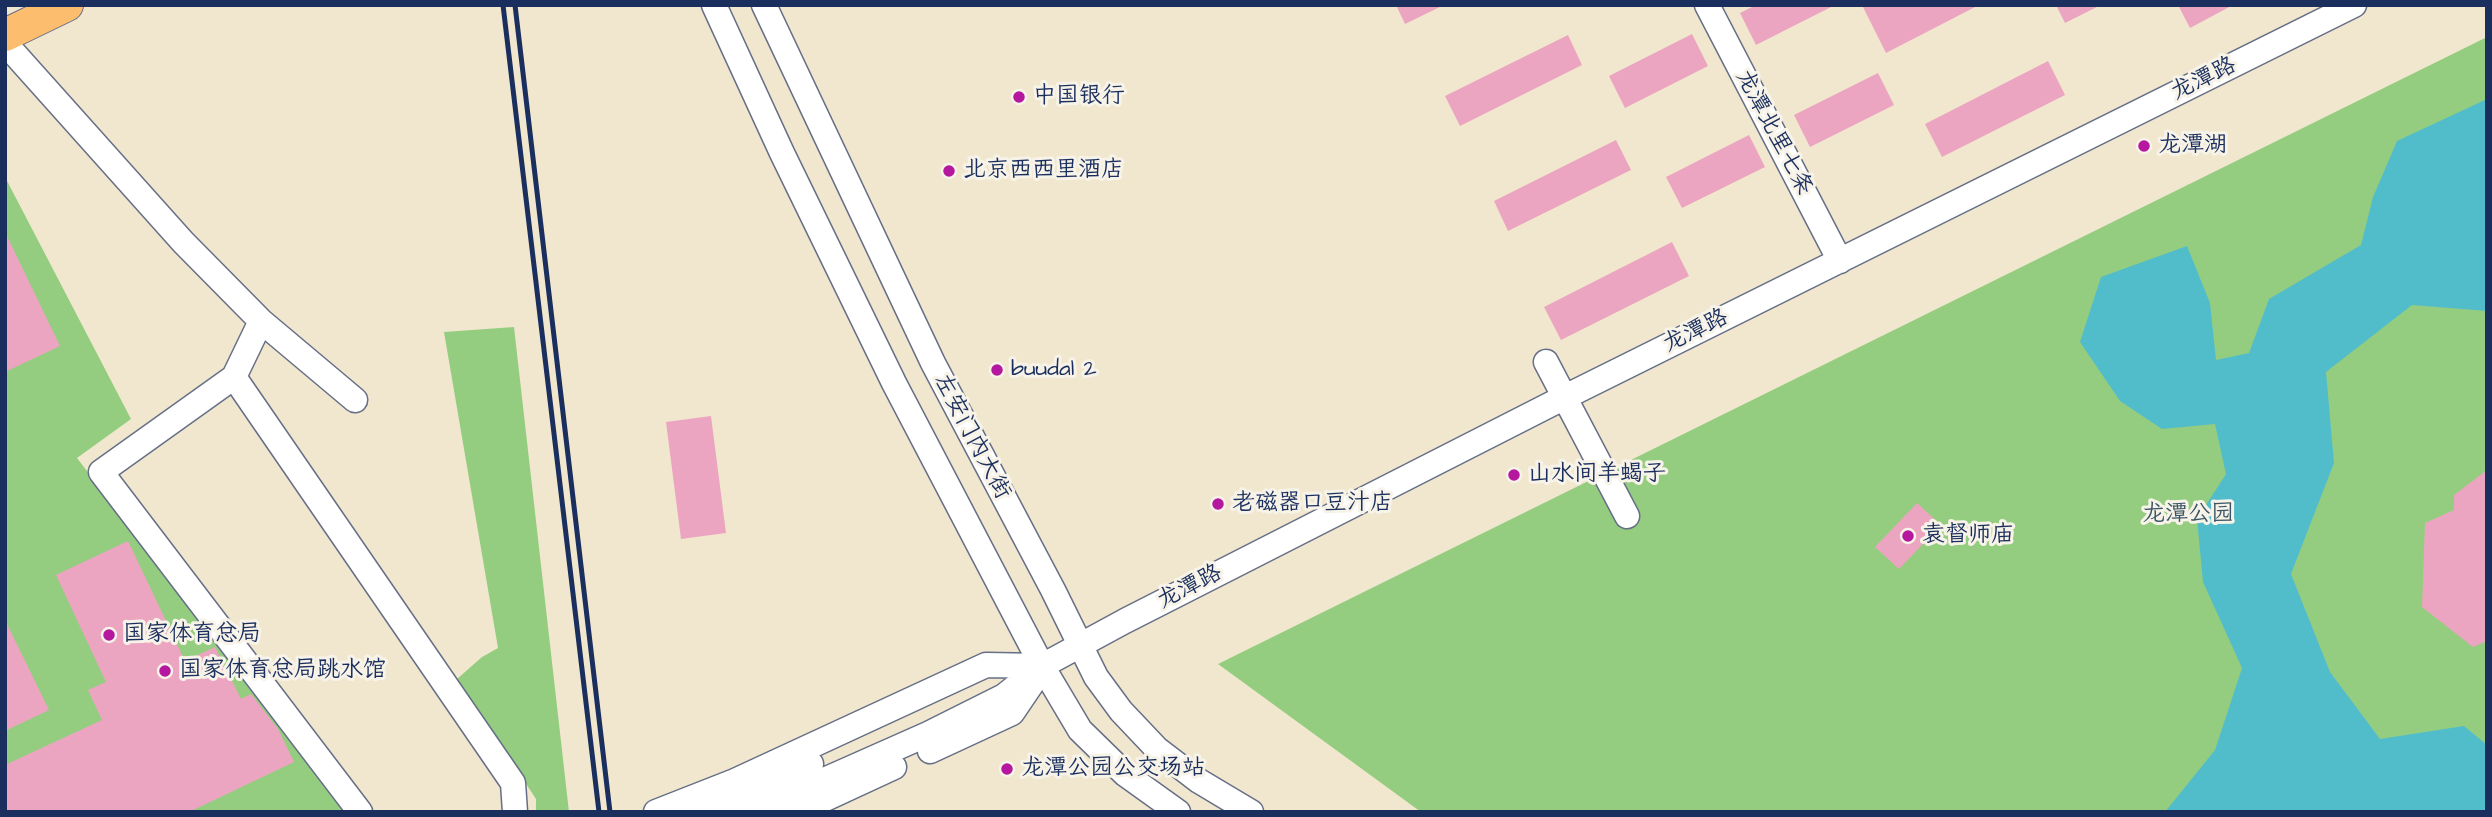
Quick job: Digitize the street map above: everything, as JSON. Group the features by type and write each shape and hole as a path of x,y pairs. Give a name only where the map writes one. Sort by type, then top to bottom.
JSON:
{"main road":[{"path":"5,12 20,5"},
{"path":"8,41 67,5"}],"street":[{"name":"左安门内大街","path":"714,5 782,153 894,383 1042,666 1080,730 1125,774 1178,812"},
{"name":"左安门内大街","path":"764,5 933,363 1096,677 1121,711 1157,749 1199,780 1251,812"},
{"name":"龙潭北里七条","path":"1707,5 1840,261"},
{"name":"龙潭路","path":"752,812 928,734 1004,696 1042,666 1080,645 1565,397 2354,5"},
{"path":"8,41 183,242 261,321 355,400"},
{"path":"261,321 234,377 101,472 360,812"},
{"path":"1546,362 1627,516"},
{"path":"234,377 513,783 515,812"},
{"path":"656,812 735,781 986,664 1042,666"},
{"name":"龙潭路","path":"706,812 743,797 992,676 1042,666"},
{"name":"龙潭路","path":"797,812 1012,713 1042,666"}],"green space":[{"name":"龙潭公园","path":"2487,37 2487,812 1421,812 1218,664"},
{"name":"国家体育总局","path":"5,177 131,419 77,458 347,812 5,812"},
{"path":"514,327 569,812 536,812 536,799 457,679 482,657 498,648 444,332"}],"water":[{"path":"2487,99 2487,311 2412,305 2326,372 2334,463 2291,574 2330,672 2380,739 2464,726 2487,745 2487,812 2165,812 2215,750 2242,668 2203,582 2197,519 2226,474 2215,424 2162,429 2120,401 2080,342 2101,277 2187,246 2210,303 2216,360 2249,353 2269,299 2361,245 2373,197 2397,141"}],"building":[{"path":"1396,5 1444,5 1405,24"},
{"path":"1756,5 1835,5 1756,45 1740,13"},
{"path":"1862,5 1979,5 1886,53"},
{"path":"2056,5 2101,5 2065,23"},
{"path":"2178,5 2233,5 2190,28"},
{"path":"1692,34 1708,66 1625,108 1609,76"},
{"path":"1568,35 1582,65 1460,126 1445,96"},
{"path":"2048,61 2065,95 1942,157 1925,124"},
{"path":"1878,73 1894,105 1810,147 1794,115"},
{"path":"1749,135 1765,167 1682,208 1666,177"},
{"path":"1616,140 1631,170 1508,231 1494,201"},
{"path":"5,232 60,346 5,372"},
{"path":"1672,242 1689,276 1561,340 1544,307"},
{"path":"711,416 726,533 681,539 666,422"},
{"path":"2487,470 2487,641 2473,647 2422,607 2425,523 2454,510 2454,495"},
{"name":"袁督师庙","path":"1917,503 1941,525 1899,569 1875,547"},
{"name":"国家体育总局跳水馆","path":"128,541 185,661 215,647 241,699 251,694 278,729 294,762 189,812 5,812 5,765 102,720 88,690 106,682 56,575"},
{"path":"5,620 49,710 5,731"}],"railway":[{"path":"503,5 599,812"},
{"path":"515,5 610,812"}],"place":[{"name":"中国银行","path":"1019,97"},
{"name":"龙潭湖","path":"2144,146"},
{"name":"北京西西里酒店","path":"949,171"},
{"name":"buudal 2","path":"997,370"},
{"name":"山水间羊蝎子","path":"1514,475"},
{"name":"老磁器口豆汁店","path":"1218,504"},
{"name":"袁督师庙","path":"1908,536"},
{"name":"国家体育总局","path":"109,635"},
{"name":"国家体育总局跳水馆","path":"165,671"},
{"name":"龙潭公园公交场站","path":"1007,769"}]}
